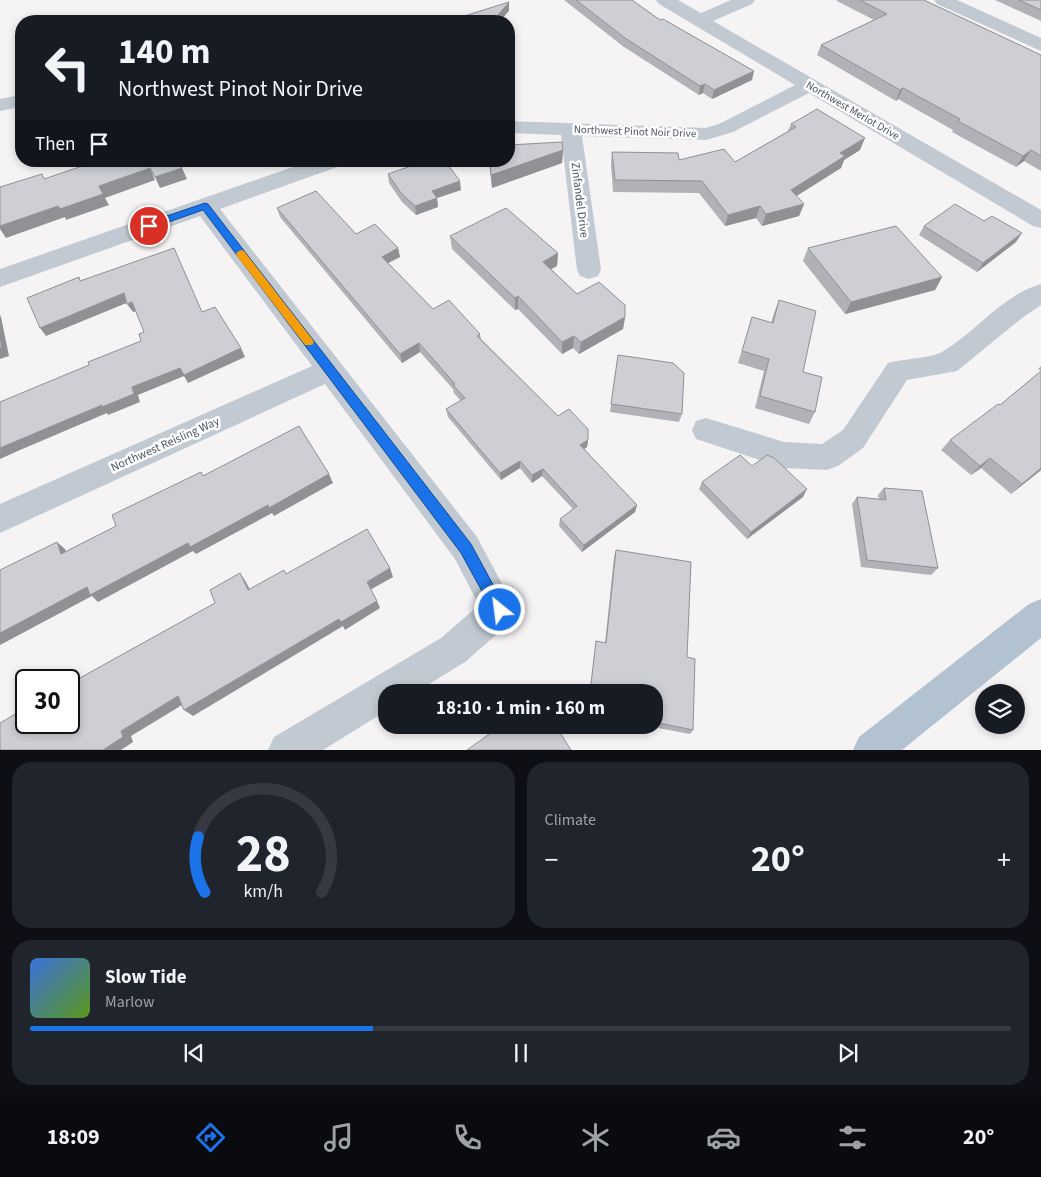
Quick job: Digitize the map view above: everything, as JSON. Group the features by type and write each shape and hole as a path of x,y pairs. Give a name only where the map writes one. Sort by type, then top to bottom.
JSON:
{"main road":[{"path":"872,750 1041,616"}],"street":[{"name":"Northwest Merlot Drive","path":"665,0 1041,220"},
{"path":"700,20 746,0"},
{"path":"943,0 1041,45"},
{"name":"Northwest Pinot Noir Drive","path":"515,127 706,134 726,128 810,85"},
{"path":"0,104 15,102"},
{"name":"Zinfandel Drive","path":"571,129 589,270"},
{"path":"0,278 315,167"},
{"path":"205,206 466,548 500,610 454,650 287,750"},
{"path":"706,430 784,454 827,457 853,439 898,371 947,363 1014,310 1041,293"},
{"name":"Northwest Reisling Way","path":"0,519 330,370"}],"building":[{"path":"576,0 632,0 660,20 663,19 754,71 714,90 705,84 700,86 625,38"},
{"path":"860,0 924,0 1041,55 1041,156 1031,150 1023,156 958,121 960,119 903,88 900,90 821,45 887,14"},
{"path":"1019,0 1041,0 1041,10"},
{"path":"509,2 498,15 467,15"},
{"path":"817,109 865,138 840,153 845,156 791,190 804,204 766,214 760,206 728,215 702,181 615,180 612,152 678,153 679,160 724,149 735,162 796,127 791,124"},
{"path":"562,142 563,150 515,167 515,145"},
{"path":"79,167 182,168 155,177 150,168 99,186 103,194 60,209 58,206 0,226 0,187 42,174 44,179"},
{"path":"408,167 450,167 460,181 432,191 437,198 415,206 401,193 388,174"},
{"path":"490,167 514,167 491,175"},
{"path":"316,191 356,234 375,224 398,248 382,257 433,309 449,300 480,334 477,336 558,416 569,409 588,429 588,440 580,445 637,505 584,545 560,519 577,506 543,469 532,475 520,461 500,473 446,409 465,398 453,385 455,384 419,343 400,354 277,208"},
{"path":"955,204 984,221 992,216 1022,233 983,263 924,226"},
{"path":"506,208 558,253 543,262 577,294 599,282 625,305 625,317 581,342 574,336 562,342 518,296 515,298 450,236"},
{"path":"896,226 942,277 851,302 808,248"},
{"path":"174,248 202,312 215,307 241,348 184,375 180,368 132,387 134,394 102,407 102,405 0,448 0,402 89,365 88,362 141,341 139,334 144,332 132,302 127,304 124,293 40,328 27,298 79,277 80,281"},
{"path":"779,300 816,311 803,372 822,377 815,412 760,396 769,359 742,351 752,317 773,323"},
{"path":"618,355 673,363 684,373 682,414 611,404"},
{"path":"1041,371 1041,468 1022,484 990,458 980,466 950,440 998,404 1000,405"},
{"path":"299,426 329,474 269,508 268,505 190,547 188,543 90,595 87,587 0,633 0,570 57,542 61,554 116,526 112,515 201,472 203,476"},
{"path":"740,455 752,466 767,455 774,458 807,489 751,532 702,482"},
{"path":"884,488 922,491 938,568 867,560 857,497 886,500"},
{"path":"367,529 390,568 367,582 377,601 341,622 339,619 184,710 178,696 121,731 123,737 103,750 0,750 0,723 15,714 15,734 80,734 80,678 215,603 210,590 240,573 248,590 284,570 286,574"},
{"path":"616,550 691,562 687,657 695,659 693,730 663,724 663,684 591,684 596,641 606,643"},
{"path":"489,734 561,734 571,750 467,750"}],"slow traffic":[{"path":"241,253 309,342"}],"route":[{"path":"149,226 205,206 466,548 500,610"}]}
